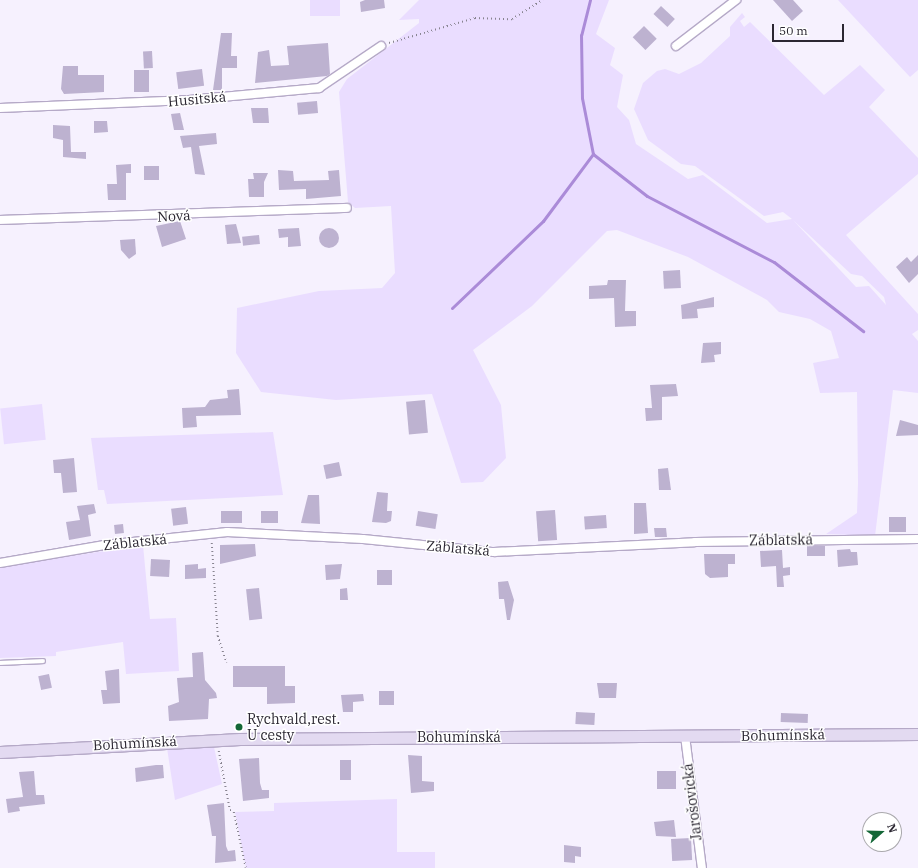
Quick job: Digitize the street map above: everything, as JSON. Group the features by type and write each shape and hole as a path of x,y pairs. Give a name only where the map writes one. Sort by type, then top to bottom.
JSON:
{"main road":[{"name":"Bohumínská","path":"0,752 218,739 918,734"}],"street":[{"path":"676,46 736,0"},
{"name":"Husitská","path":"0,108 189,100 319,88 380,46"},
{"name":"Nová","path":"0,220 347,208"},
{"name":"Záblatská","path":"0,563 104,545 212,534 363,539 494,552 695,542 918,539"},
{"name":"Jarošovická","path":"685,736 702,868"}],"lane":[{"path":"0,664 43,661"}],"path":[{"path":"380,46 475,18 512,19 542,0"},
{"path":"212,534 218,636 227,663"},
{"path":"218,739 230,810 234,812 246,868"}],"shaded area":[{"path":"310,0 340,0 340,16 310,16"},
{"path":"419,0 609,0 596,34 615,48 610,65 623,75 617,107 629,120 636,144 688,179 703,175 767,223 792,219 783,212 764,216 695,166 681,164 648,140 634,109 643,83 657,71 665,69 679,74 701,63 730,36 730,27 742,13 745,17 740,21 744,27 750,22 824,95 860,65 885,90 869,107 918,158 918,174 846,235 918,314 918,330 912,334 918,341 918,393 893,390 875,536 826,534 857,513 858,483 857,392 820,393 813,363 839,358 831,331 810,319 779,312 767,300 688,257 617,230 607,231 532,306 473,350 501,405 506,458 483,482 461,483 432,394 336,400 261,392 236,353 237,308 319,291 382,288 395,273 391,206 355,208 348,202 339,92 347,79 419,23 419,19 399,20","holes":["793,220 851,274 862,276 884,297 886,305 869,286 856,287"]},
{"path":"838,0 918,0 918,70 910,77"},
{"path":"42,404 46,440 4,444 0,408"},
{"path":"273,432 283,495 107,504 104,490 98,490 91,438"},
{"path":"143,545 150,619 176,618 179,671 126,674 123,642 56,652 56,656 0,658 0,567"},
{"path":"214,747 222,784 175,800 167,748"},
{"path":"397,799 397,852 435,852 435,868 246,868 235,812 274,811 274,803"}],"building":[{"path":"365,0 384,0 385,8 361,12 360,2"},
{"path":"773,0 793,0 803,11 792,21"},
{"path":"661,6 675,19 667,27 653,14"},
{"path":"644,26 657,39 645,50 633,37"},
{"path":"221,33 232,33 231,56 237,56 237,68 222,68 222,90 213,90"},
{"path":"328,43 330,74 327,76 255,83 258,52 269,50 271,66 289,65 287,46"},
{"path":"143,51 152,51 153,68 144,68"},
{"path":"63,66 78,66 78,75 104,75 104,92 64,94 61,89"},
{"path":"202,69 204,86 178,89 176,72"},
{"path":"134,70 149,70 149,92 134,92"},
{"path":"317,101 318,113 298,115 297,103"},
{"path":"251,108 268,108 269,123 253,123"},
{"path":"180,113 184,130 174,130 171,114"},
{"path":"94,121 107,121 108,132 94,133"},
{"path":"53,125 70,126 71,152 86,152 86,159 63,157 63,140 53,138"},
{"path":"216,133 217,144 199,146 205,175 195,174 191,147 183,148 180,136"},
{"path":"131,164 131,173 126,173 126,200 108,200 107,184 117,184 116,165"},
{"path":"144,166 159,166 159,180 144,180"},
{"path":"278,170 293,171 294,181 329,180 328,171 339,170 341,196 306,199 306,189 279,190"},
{"path":"253,173 268,173 264,182 264,197 249,197 248,179 254,179"},
{"path":"180,221 186,239 162,247 156,226"},
{"path":"236,224 241,243 227,244 225,225"},
{"path":"299,228 301,246 288,247 288,237 279,238 278,229"},
{"path":"329,228 336,231 339,238 336,245 329,248 322,245 319,238 322,231"},
{"path":"259,235 260,244 243,246 242,237"},
{"path":"135,239 136,254 129,259 121,250 120,240"},
{"path":"918,255 918,274 909,283 896,267 907,257 911,262"},
{"path":"680,270 681,288 664,289 663,271"},
{"path":"608,280 626,280 625,311 636,311 636,326 615,327 614,298 589,299 589,286 607,285"},
{"path":"714,297 714,307 697,309 698,318 682,319 681,305"},
{"path":"721,342 721,354 714,355 715,362 701,363 703,343"},
{"path":"676,384 678,396 662,397 662,420 646,421 645,408 652,408 650,385"},
{"path":"239,389 241,415 196,416 197,427 183,428 182,408 205,407 210,400 228,398 227,390"},
{"path":"425,400 428,433 409,435 406,402"},
{"path":"900,420 918,425 918,435 896,436"},
{"path":"74,458 77,492 63,493 61,473 54,473 53,460"},
{"path":"339,462 342,476 326,479 323,465"},
{"path":"668,468 671,490 659,490 658,469"},
{"path":"377,492 388,493 387,511 392,511 391,521 386,523 372,522"},
{"path":"308,495 319,495 320,524 301,523"},
{"path":"634,503 646,503 648,533 634,534"},
{"path":"94,504 96,513 88,515 91,536 69,540 66,522 80,520 77,506"},
{"path":"186,507 188,524 173,526 171,509"},
{"path":"555,510 557,540 538,541 536,511"},
{"path":"221,511 242,511 242,523 221,523"},
{"path":"261,511 278,511 278,523 261,523"},
{"path":"418,511 438,514 435,529 416,526"},
{"path":"606,515 607,528 585,530 584,517"},
{"path":"889,517 906,517 906,532 889,532"},
{"path":"123,524 124,533 115,534 114,525"},
{"path":"654,528 666,528 667,537 655,537"},
{"path":"255,544 256,556 220,564 220,545"},
{"path":"807,546 825,546 825,556 807,556"},
{"path":"850,549 851,552 857,552 858,565 838,567 837,550"},
{"path":"782,550 783,568 790,567 790,575 783,576 784,587 777,587 776,566 761,567 760,551"},
{"path":"704,554 735,554 735,564 728,564 728,577 710,578 705,574"},
{"path":"151,559 170,560 169,577 150,576"},
{"path":"198,564 198,569 206,568 206,578 185,579 185,565"},
{"path":"342,564 340,579 326,580 325,565"},
{"path":"377,570 392,570 392,585 377,585"},
{"path":"508,581 514,600 510,620 507,620 504,599 499,599 498,582"},
{"path":"259,588 262,619 249,620 246,589"},
{"path":"347,588 348,600 340,600 340,589"},
{"path":"203,652 205,680 216,693 217,698 209,699 208,719 169,721 168,706 179,702 177,678 193,677 192,653"},
{"path":"233,666 285,666 285,686 295,686 295,703 267,704 267,687 233,687"},
{"path":"119,669 120,703 103,704 101,690 107,690 105,671"},
{"path":"49,674 52,688 41,690 38,676"},
{"path":"597,683 617,683 616,698 599,698"},
{"path":"379,691 394,691 394,705 379,705"},
{"path":"363,694 364,701 353,702 353,712 343,712 341,695"},
{"path":"576,712 595,713 594,725 575,724"},
{"path":"781,713 808,714 808,723 781,722"},
{"path":"408,755 422,756 422,781 434,782 434,791 411,793"},
{"path":"259,758 260,783 262,790 269,790 269,798 243,801 239,759"},
{"path":"340,760 351,760 351,780 340,780"},
{"path":"163,765 164,778 136,782 135,768"},
{"path":"34,771 36,795 44,795 45,804 19,807 20,811 8,813 6,799 23,797 19,772"},
{"path":"657,771 676,771 676,789 657,789"},
{"path":"224,803 226,846 228,851 235,850 236,861 215,863 216,836 212,836 207,805"},
{"path":"674,820 676,837 656,836 654,822"},
{"path":"691,838 692,860 672,861 671,839"},
{"path":"564,845 581,847 581,857 575,856 575,863 564,862"}],"waterway":[{"path":"590,0 581,35 582,98 593,154 647,196 774,262 863,331"},
{"path":"452,308 543,221 593,154"}],"place":[{"name":"Rychvald,rest. U cesty","path":"239,727"}]}
